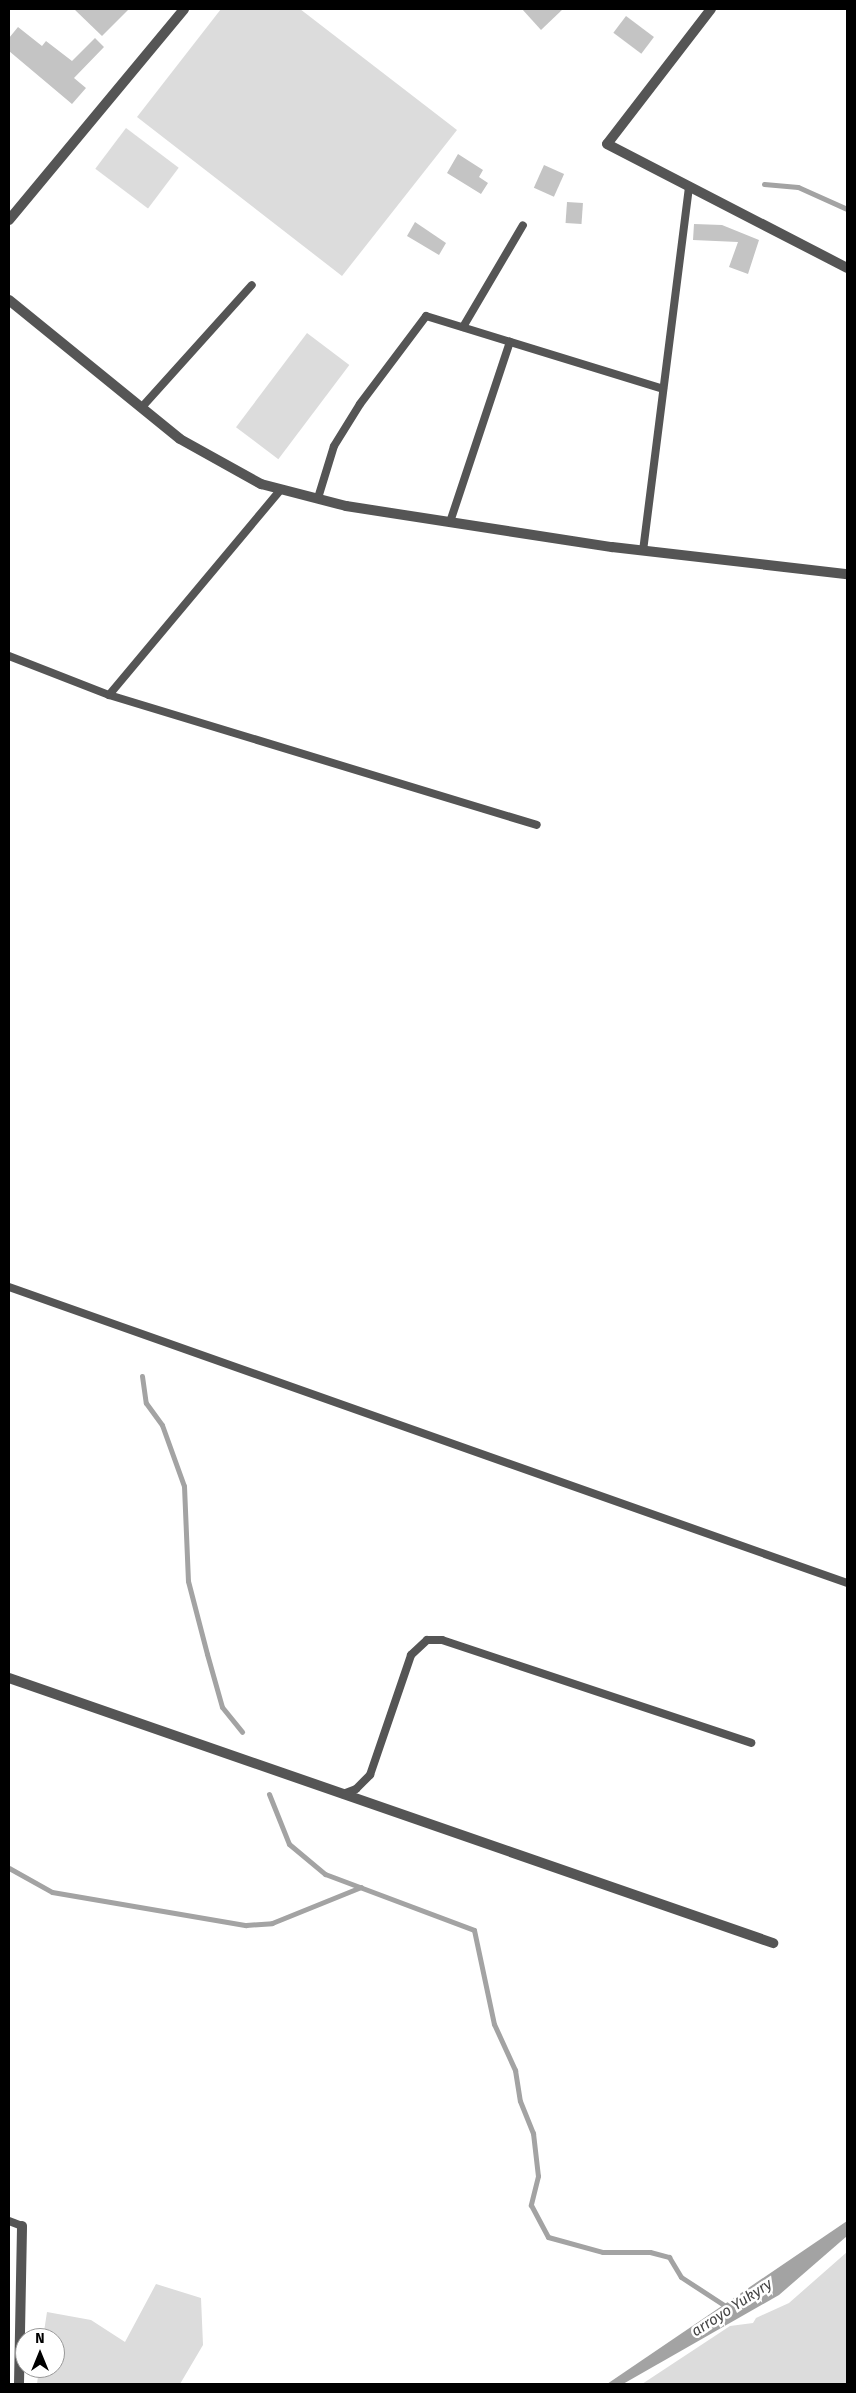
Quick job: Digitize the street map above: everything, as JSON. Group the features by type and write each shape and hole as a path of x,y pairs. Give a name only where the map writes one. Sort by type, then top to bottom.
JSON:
{"street":[{"path":"9,220 184,9"},
{"path":"711,9 607,144 847,268"},
{"path":"9,300 180,439 261,484 318,498 450,522 643,551 847,574"},
{"path":"9,1678 773,1943"},
{"path":"19,2384 22,2226"}],"lane":[{"path":"643,551 689,186"},
{"path":"463,327 523,225"},
{"path":"142,407 252,285"},
{"path":"318,498 334,446 360,404 426,316 663,389"},
{"path":"450,522 510,342"},
{"path":"109,695 280,489"},
{"path":"9,656 109,695 537,825"},
{"path":"9,1287 847,1583"},
{"path":"343,1794 356,1789 370,1775 411,1655 427,1640 442,1640 750,1743"},
{"path":"9,2221 22,2226"}],"shaded area":[{"path":"221,9 300,9 457,130 342,276 137,117"},
{"path":"126,128 179,168 148,208 95,169"},
{"path":"307,333 349,365 278,459 236,427"},
{"path":"847,2252 847,2384 642,2384 730,2326 753,2323 756,2318 789,2303"},
{"path":"156,2284 201,2298 203,2345 180,2384 37,2384 38,2378 65,2378 65,2328 45,2328 47,2312 91,2320 125,2342"}],"water":[{"name":"arroyo Yukyry","path":"847,2221 847,2236 779,2295 623,2384 607,2384"}],"building":[{"path":"74,9 129,9 102,36"},
{"path":"522,9 563,9 541,30"},
{"path":"626,16 654,37 641,54 613,33"},
{"path":"18,27 42,46 46,41 72,61 95,38 104,47 74,78 86,88 72,104 9,51 9,38"},
{"path":"458,154 483,170 479,177 488,183 481,194 447,173"},
{"path":"544,165 564,174 554,197 534,188"},
{"path":"567,202 583,203 581,224 566,223"},
{"path":"415,222 446,243 439,255 407,236"},
{"path":"694,224 722,225 759,240 748,274 729,267 738,242 693,240"}],"waterway":[{"path":"764,184 798,187 847,209"},
{"path":"142,1376 146,1403 162,1425 184,1486 188,1581 207,1654 222,1707 242,1732"},
{"name":"arroyo Yukyry","path":"269,1794 289,1844 325,1874 474,1930 494,2024 515,2070 520,2101 533,2133 538,2176 531,2205 548,2237 603,2252 650,2252 669,2257 681,2277 730,2309"},
{"path":"9,1868 52,1892 246,1925 272,1923 361,1887"}]}
